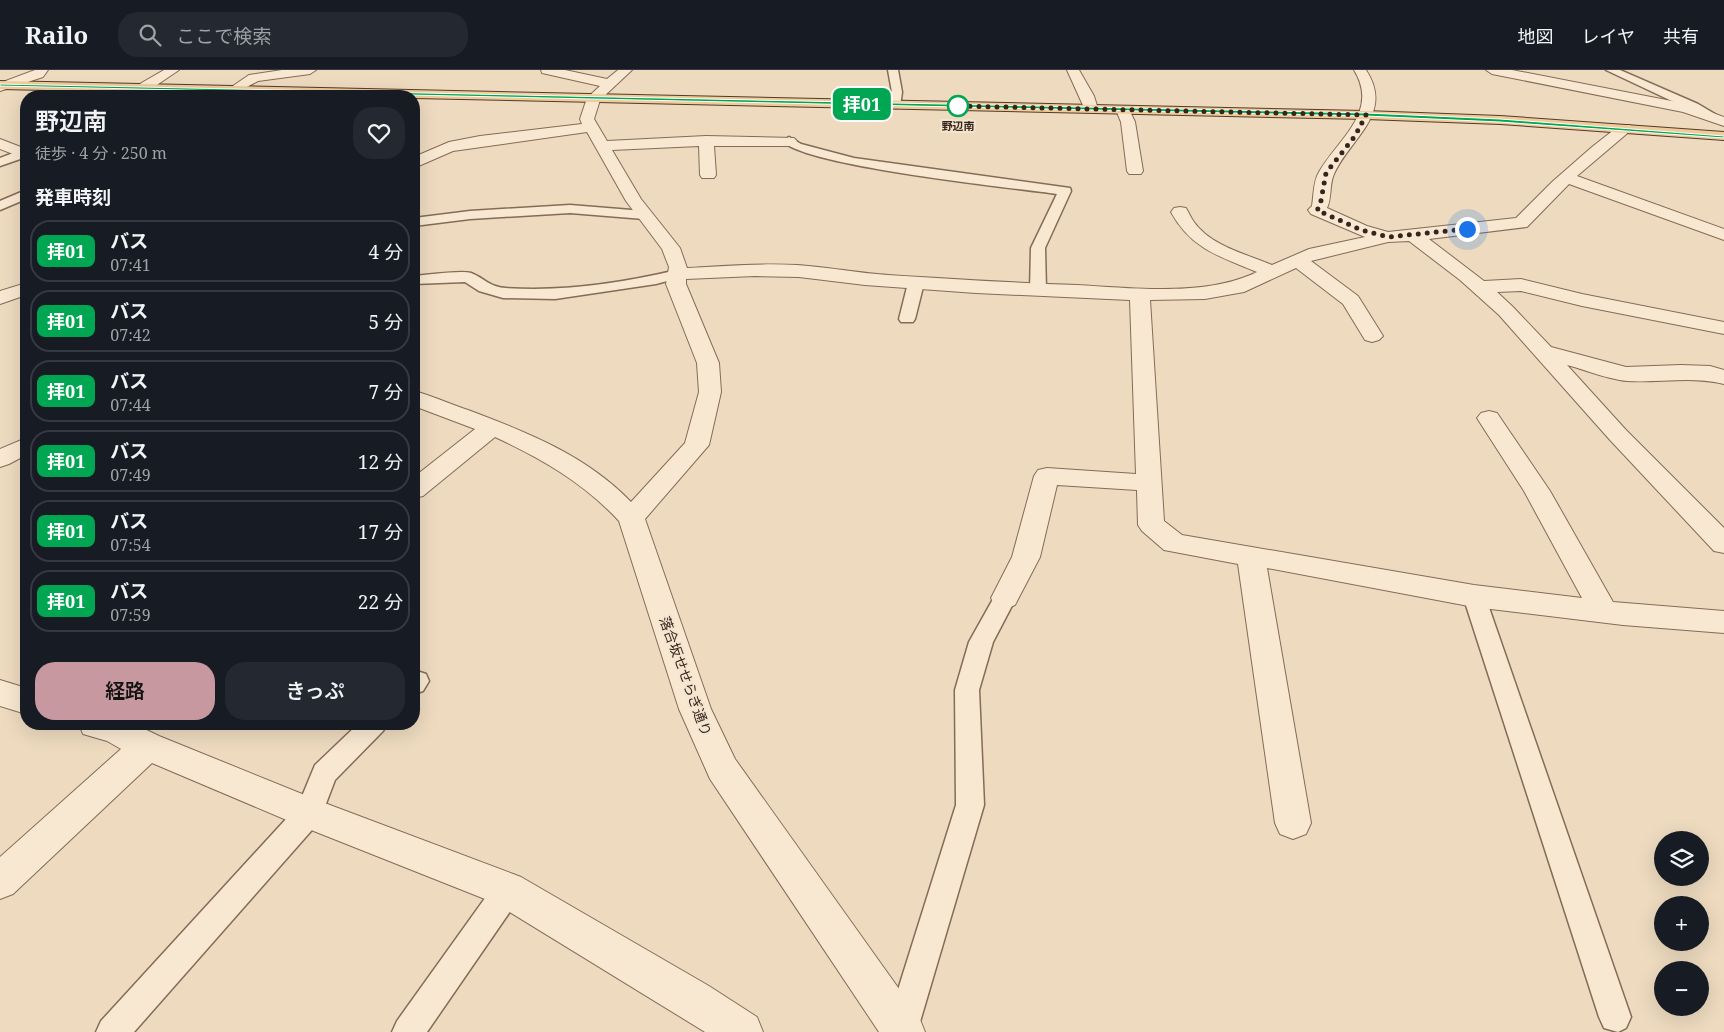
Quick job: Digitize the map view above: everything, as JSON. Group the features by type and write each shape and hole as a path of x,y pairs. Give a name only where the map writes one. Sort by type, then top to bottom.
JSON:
{"main road":[{"path":"2,86 234,90"},
{"path":"420,94 1366,115 1625,128 1724,136"}],"street":[{"path":"2,86 38,74 42,70"},
{"path":"143,88 173,70"},
{"path":"234,90 254,78 310,70"},
{"path":"547,70 610,84"},
{"path":"626,70 594,98 587,119 634,202 671,248 678,267 676,284 708,363 710,392 697,445 631,518"},
{"path":"1073,70 1087,96 1091,109"},
{"path":"677,274 755,270 799,271 916,283 1140,294 1205,293 1227,291 1244,286 1297,260 1315,230 1326,173 1355,136 1366,115 1368,82 1360,70"},
{"path":"1492,70 1646,99 1687,108 1719,119"},
{"path":"1124,110 1128,122 1135,171"},
{"path":"420,160 449,147 480,140 592,127"},
{"path":"1315,230 1388,237 1521,223 1536,205 1568,178 1586,159 1625,128"},
{"path":"603,146 706,141 789,141"},
{"path":"706,141 708,175"},
{"path":"0,144 20,151"},
{"path":"1568,178 1724,235"},
{"path":"1180,212 1185,225 1200,238 1213,246 1273,272"},
{"path":"1315,230 1361,230 1388,237"},
{"path":"1413,235 1506,311 1618,435 1724,544"},
{"path":"1297,260 1352,300 1372,336"},
{"path":"1478,287 1521,285 1582,300 1724,328"},
{"path":"0,298 20,291"},
{"path":"1140,294 1150,525 1174,544 1251,555 1474,596 1604,612 1724,622"},
{"path":"1546,354 1626,374 1681,372 1724,377"},
{"name":"落合坂せせらぎ通り","path":"420,400 493,427 533,445 574,469 617,500 631,518 695,709 722,769 903,1030"},
{"path":"1489,418 1537,491 1604,612"},
{"path":"420,485 493,427"},
{"path":"0,459 20,448"},
{"path":"1004,598 1026,557 1048,476 1147,484"},
{"path":"1251,555 1293,823"},
{"path":"0,693 20,699"},
{"path":"0,881 121,731 309,813 508,890 686,996 742,1032"}],"lane":[{"path":"893,70 897,92 896,104"},
{"path":"1610,70 1694,106 1719,119"},
{"path":"789,141 796,147 854,162 1064,191 1038,248 1038,290"},
{"path":"0,162 20,155"},
{"path":"0,206 20,197"},
{"path":"420,221 470,215 570,209 644,215"},
{"path":"420,280 468,277 484,288 503,293 555,294 656,280 677,274"},
{"path":"907,319 916,283"},
{"path":"1474,596 1615,1017"},
{"path":"903,1030 970,806 967,690 981,642 1004,598"},
{"path":"112,1032 309,813 324,773 368,730"},
{"path":"408,1032 508,890"}],"bus line":[{"name":"拝01","path":"0,85 228,90"},
{"name":"拝01","path":"420,94 1366,115 1500,120 1724,136"}],"place":[{"name":"野辺南","path":"958,106"}],"route":[{"path":"958,106 955,106 1366,115 1355,136 1326,173 1320,206 1317,210 1361,230 1388,237 1467,229"}]}
